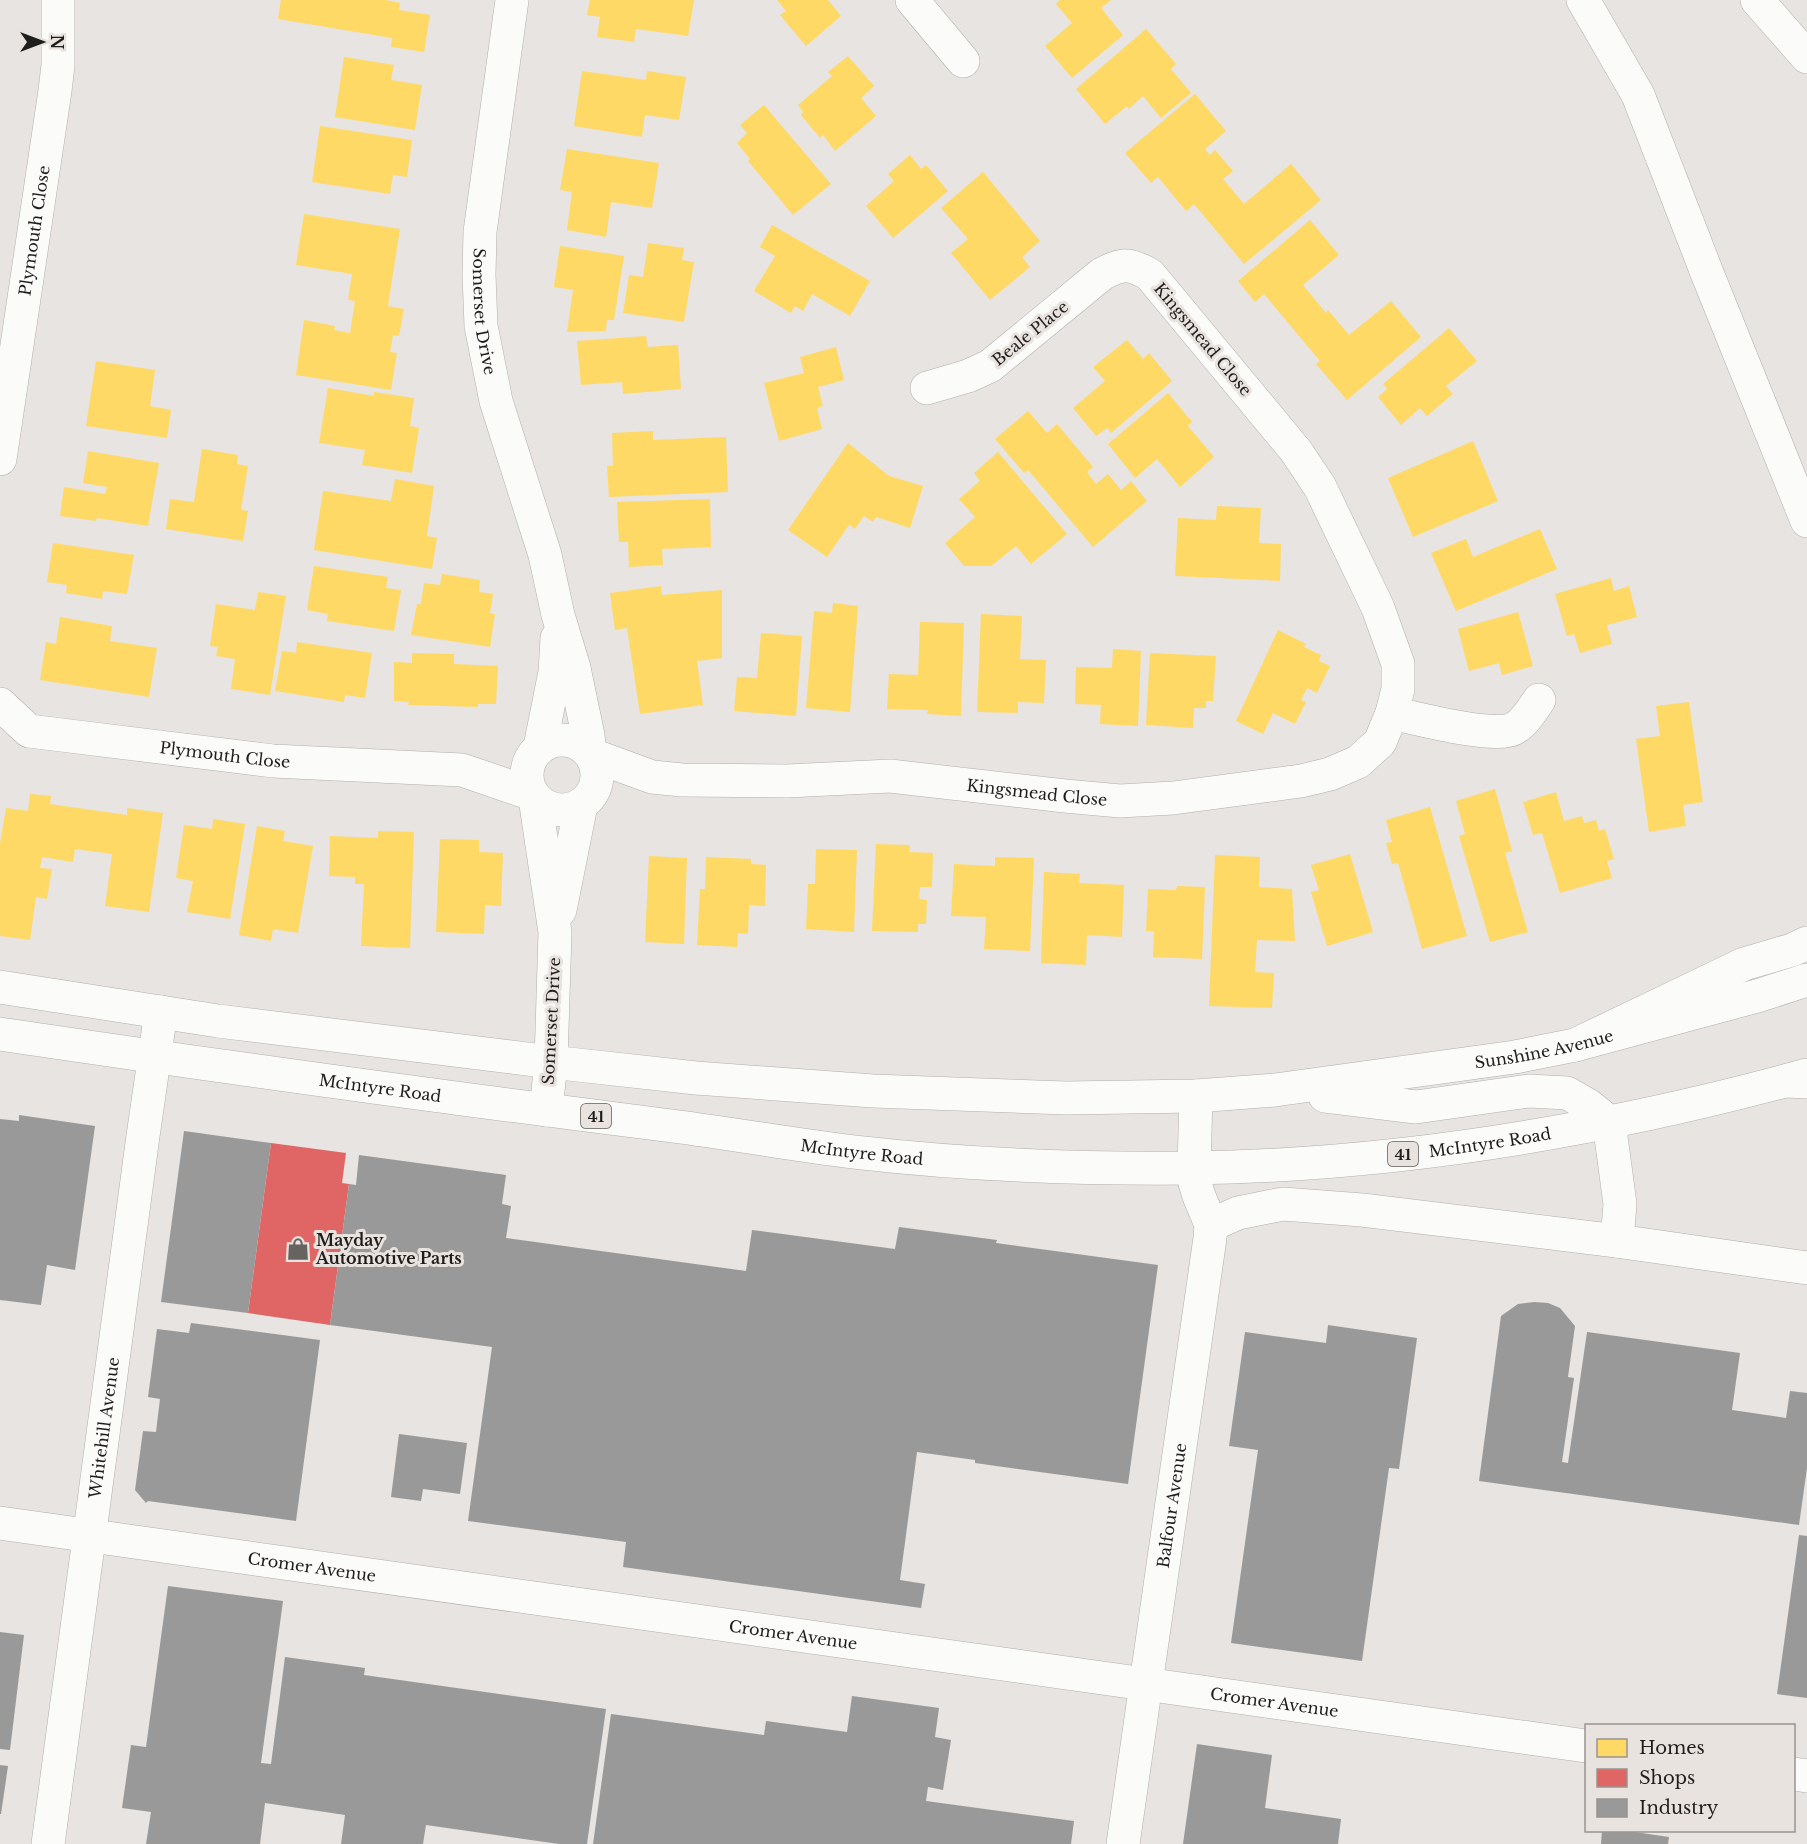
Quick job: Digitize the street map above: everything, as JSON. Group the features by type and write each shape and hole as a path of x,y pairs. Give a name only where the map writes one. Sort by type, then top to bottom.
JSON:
{"main road":[{"name":"Plymouth Close","path":"0,459 55,91 57,0"},
{"name":"Somerset Drive","path":"512,0 480,232 481,326 496,401 545,555 558,615 574,668 591,754"},
{"path":"912,0 963,61"},
{"path":"1583,0 1638,95 1807,521"},
{"path":"1757,0 1807,57"},
{"name":"Beale Place","path":"927,388 968,376 990,366 1102,274 1115,267 1126,265"},
{"name":"Kingsmead Close","path":"591,754 652,777 787,781 890,776 1120,801 1173,798 1301,782 1330,774 1358,762 1380,742 1392,714 1398,689 1398,664 1378,608 1320,488 1296,451 1150,275 1137,267 1126,265"},
{"name":"Somerset Drive","path":"538,748 555,672 558,615"},
{"path":"1392,714 1491,732 1514,730 1539,700"},
{"name":"Plymouth Close","path":"0,704 28,731 273,761 462,770 534,796"},
{"path":"561,739 582,745 591,754 596,764 597,783 584,802 562,811 552,809 534,796 526,772 538,748 550,741 561,739"},
{"name":"Plymouth Close","path":"462,770 538,748"},
{"name":"Kingsmead Close","path":"584,802 652,777"},
{"name":"Somerset Drive","path":"534,796 555,933 551,1062 546,1110"},
{"name":"Somerset Drive","path":"555,933 584,802"},
{"path":"1575,1045 1744,964 1792,950 1807,943"},
{"name":"Sunshine Avenue","path":"1275,1090 1515,1057 1575,1045 1757,996 1807,980"},
{"path":"0,987 161,1012 551,1062 696,1078 896,1093 1066,1098 1196,1096 1275,1090 1416,1107 1529,1091 1567,1093 1588,1105 1609,1122 1620,1204 1617,1241"},
{"name":"Whitehill Avenue","path":"48,1844 161,1012"},
{"name":"McIntyre Road","path":"0,1034 458,1100 863,1153 972,1161 1095,1167 1194,1168 1359,1160 1481,1145 1609,1122"},
{"name":"41","path":"1609,1122 1800,1080"},
{"path":"1196,1096 1195,1183 1211,1225 1238,1213 1283,1204 1362,1210 1617,1241 1807,1268"},
{"name":"Balfour Avenue","path":"1124,1844 1211,1225"},
{"name":"Cromer Avenue","path":"0,1523 1585,1746"}],"building: Homes":[{"path":"281,0 386,0 400,3 399,10 430,15 424,52 391,47 392,38 278,19"},
{"path":"590,0 694,0 688,36 636,29 634,42 597,37 600,17 587,15"},
{"path":"777,0 828,0 841,16 806,46 780,15 786,11"},
{"path":"1060,0 1111,0 1101,8 1123,35 1072,78 1045,46 1072,23 1056,4"},
{"path":"1146,29 1176,64 1171,69 1191,93 1161,118 1143,96 1129,109 1127,106 1105,124 1076,89"},
{"path":"848,56 874,86 861,98 876,116 835,151 823,135 820,138 801,115 803,112 798,105 832,76 828,72"},
{"path":"344,57 394,65 391,80 422,85 415,130 335,117"},
{"path":"582,71 646,80 647,71 686,77 679,120 645,115 642,137 574,126"},
{"path":"1195,94 1226,131 1205,149 1210,155 1215,150 1233,171 1223,179 1244,204 1291,164 1321,200 1244,264 1194,204 1186,211 1158,177 1151,183 1125,153"},
{"path":"764,105 831,184 793,215 748,161 750,159 737,143 747,133 740,125"},
{"path":"320,126 412,140 407,177 393,175 390,194 312,182"},
{"path":"567,149 659,163 652,208 611,202 606,237 567,230 572,192 560,190"},
{"path":"910,155 921,169 926,165 948,191 893,238 866,206 894,181 888,174"},
{"path":"983,172 1040,241 1022,257 1030,267 990,300 951,253 968,239 941,208"},
{"path":"304,214 400,229 388,306 404,309 399,336 393,335 390,352 397,353 391,390 296,375 304,320 335,326 334,330 350,333 355,301 348,300 352,274 296,265"},
{"path":"1310,220 1339,255 1303,285 1326,313 1328,310 1349,335 1391,301 1421,337 1347,400 1316,364 1320,361 1264,294 1255,302 1238,281"},
{"path":"772,225 870,281 850,316 812,294 803,311 795,306 791,313 754,291 775,256 760,247"},
{"path":"648,243 684,248 682,260 694,262 684,322 623,313 629,275 643,277"},
{"path":"560,246 624,256 614,320 607,320 606,331 567,332 573,290 554,287"},
{"path":"1449,328 1477,361 1446,386 1453,394 1427,416 1420,408 1401,425 1378,397 1387,389 1383,384"},
{"path":"646,336 648,347 678,345 681,389 623,394 622,382 581,385 577,341"},
{"path":"1127,340 1143,359 1149,353 1172,381 1111,433 1107,428 1096,436 1073,408 1105,381 1093,367"},
{"path":"836,347 844,380 818,387 823,406 817,408 822,429 779,441 764,383 804,373 800,357"},
{"path":"96,361 155,370 150,406 171,410 167,438 86,426"},
{"path":"328,388 374,396 374,392 414,398 410,426 419,428 412,473 362,465 365,450 319,443"},
{"path":"1168,393 1192,422 1188,426 1214,457 1180,487 1157,459 1135,478 1108,444"},
{"path":"1028,411 1047,433 1057,424 1093,467 1087,472 1096,484 1108,474 1121,490 1131,481 1147,501 1093,547 1028,470 1024,473 995,439"},
{"path":"653,431 653,440 726,437 728,492 609,497 607,466 613,466 612,433"},
{"path":"1473,441 1498,501 1413,537 1388,478"},
{"path":"848,443 889,476 923,486 910,528 876,517 873,522 864,516 855,529 849,525 827,557 788,530"},
{"path":"202,449 238,455 237,464 248,466 241,510 248,511 243,541 166,529 170,499 194,502"},
{"path":"88,451 159,463 148,526 97,518 96,521 60,516 64,487 105,494 107,487 83,483"},
{"path":"998,452 1067,534 1031,564 1016,546 991,566 964,566 945,543 975,517 959,499 980,481 974,473"},
{"path":"395,479 434,486 427,536 437,538 432,569 314,550 323,491 391,501"},
{"path":"710,499 711,547 662,549 663,565 629,567 628,542 619,542 617,502"},
{"path":"1217,506 1261,508 1259,543 1281,544 1280,581 1175,576 1178,518 1216,520"},
{"path":"1540,529 1557,569 1456,611 1431,553 1466,539 1473,557"},
{"path":"53,543 134,555 127,594 103,591 102,599 66,593 67,585 47,582"},
{"path":"314,566 388,577 386,588 401,590 394,631 327,621 328,614 307,610"},
{"path":"442,574 480,580 479,592 493,594 490,613 495,614 490,647 411,635 417,604 421,604 424,583 440,585"},
{"path":"1611,578 1614,591 1629,586 1637,617 1607,625 1612,644 1580,653 1574,634 1567,636 1555,594"},
{"path":"661,586 662,595 722,590 722,658 697,661 703,705 640,714 627,628 615,630 610,593"},
{"path":"258,592 286,596 270,695 231,689 235,659 216,656 218,647 210,646 216,604 255,610"},
{"path":"833,603 858,606 850,712 806,708 814,611 832,613"},
{"path":"1518,612 1533,666 1502,675 1499,663 1469,671 1458,629"},
{"path":"981,614 1022,616 1020,659 1046,660 1044,703 1018,702 1018,713 977,712"},
{"path":"60,617 112,626 110,641 157,648 149,697 40,680 46,642 56,644"},
{"path":"920,622 964,623 961,716 927,714 928,710 887,709 889,674 918,675"},
{"path":"1278,630 1306,644 1304,647 1321,655 1319,661 1330,666 1317,693 1307,688 1301,700 1306,702 1295,724 1273,713 1263,734 1236,721"},
{"path":"761,633 802,636 796,716 734,711 737,677 757,678"},
{"path":"297,642 372,653 365,698 345,695 344,702 275,691 282,651 296,653"},
{"path":"1113,649 1141,651 1138,726 1100,724 1101,705 1075,704 1076,667 1112,668"},
{"path":"412,653 454,654 454,664 498,666 496,704 478,704 478,707 408,705 409,702 394,701 394,662 412,663"},
{"path":"1150,653 1216,656 1213,701 1206,701 1206,708 1194,708 1193,728 1146,725"},
{"path":"1689,702 1703,802 1683,805 1686,826 1649,832 1636,739 1660,736 1656,706"},
{"path":"1495,789 1512,851 1505,853 1528,932 1490,942 1459,836 1465,834 1456,801"},
{"path":"1556,792 1564,821 1582,816 1584,823 1596,820 1599,831 1605,829 1614,859 1607,861 1612,878 1560,893 1542,833 1533,835 1523,802"},
{"path":"30,794 51,796 50,804 127,815 127,808 163,813 149,912 105,906 112,854 75,849 73,862 42,857 40,868 52,869 47,899 36,897 30,940 0,936 0,843 6,808 28,811"},
{"path":"1430,807 1467,936 1422,949 1398,863 1392,864 1386,843 1392,842 1386,820"},
{"path":"213,819 245,824 230,919 187,912 193,881 176,878 184,825 212,829"},
{"path":"257,826 285,831 283,841 313,846 298,933 273,929 271,941 239,935"},
{"path":"378,831 414,832 410,948 361,946 364,884 355,884 355,877 329,876 330,836 378,838"},
{"path":"440,839 479,840 479,852 503,853 501,906 485,905 484,934 436,932"},
{"path":"876,844 910,845 909,852 933,853 932,887 920,887 919,899 927,900 926,924 918,924 918,932 872,931"},
{"path":"816,849 857,850 854,932 806,929 808,884 815,884"},
{"path":"1350,854 1373,932 1327,946 1311,892 1319,890 1311,865"},
{"path":"1215,855 1260,857 1259,887 1292,889 1295,941 1257,940 1255,972 1274,973 1272,1008 1209,1006"},
{"path":"649,856 687,858 684,944 645,942"},
{"path":"706,857 751,859 751,864 766,865 765,906 749,905 748,934 738,933 737,947 697,945 700,889 705,889"},
{"path":"995,857 1034,858 1030,951 984,949 986,917 951,916 954,864 995,866"},
{"path":"1044,872 1080,874 1079,883 1124,885 1122,937 1087,935 1086,965 1041,963"},
{"path":"1177,886 1205,887 1202,959 1153,957 1154,931 1146,931 1148,889 1176,890"}],"building: Shops":[{"name":"Mayday Automotive Parts","path":"271,1143 346,1153 342,1183 349,1184 330,1325 248,1313"}],"building: Industry":[{"path":"19,1115 95,1126 75,1270 47,1265 41,1305 0,1300 0,1119 19,1121"},
{"path":"184,1131 271,1143 248,1313 161,1302"},
{"path":"359,1155 506,1175 502,1204 511,1206 506,1238 746,1271 752,1230 895,1249 899,1227 1158,1265 1128,1484 975,1463 975,1460 917,1452 900,1580 925,1584 921,1608 623,1567 626,1542 468,1521 492,1347 330,1325 349,1184 356,1185"},
{"path":"1548,1303 1560,1308 1575,1326 1568,1377 1574,1378 1562,1462 1568,1463 1587,1332 1740,1353 1732,1410 1786,1418 1790,1391 1807,1393 1807,1468 1799,1525 1479,1481 1501,1316 1518,1304"},
{"path":"191,1323 320,1340 296,1521 148,1501 146,1503 135,1490 143,1431 156,1432 160,1399 148,1397 157,1329 189,1333"},
{"path":"1328,1325 1417,1338 1399,1469 1389,1468 1362,1661 1231,1643 1258,1450 1229,1446 1245,1332 1326,1343"},
{"path":"399,1434 467,1443 460,1494 423,1489 421,1501 391,1497"},
{"path":"1799,1535 1807,1536 1807,1698 1777,1694"},
{"path":"168,1586 283,1601 261,1763 271,1764 285,1657 365,1668 364,1675 606,1709 587,1844 559,1844 426,1825 423,1844 341,1844 345,1815 265,1803 260,1844 146,1844 151,1812 122,1808 131,1745 146,1747"},
{"path":"0,1632 24,1635 10,1750 0,1749"},
{"path":"852,1696 939,1708 935,1737 951,1740 943,1790 928,1787 926,1801 1074,1821 1071,1844 593,1844 611,1714 764,1735 766,1721 847,1732"},
{"path":"1197,1744 1272,1755 1265,1808 1341,1819 1338,1844 1183,1844"},
{"path":"0,1765 8,1766 1,1814 0,1814"},
{"path":"1602,1832 1635,1832 1669,1837 1668,1844 1601,1844"}],"place":[{"name":"Mayday Automotive Parts","path":"298,1249"}]}
